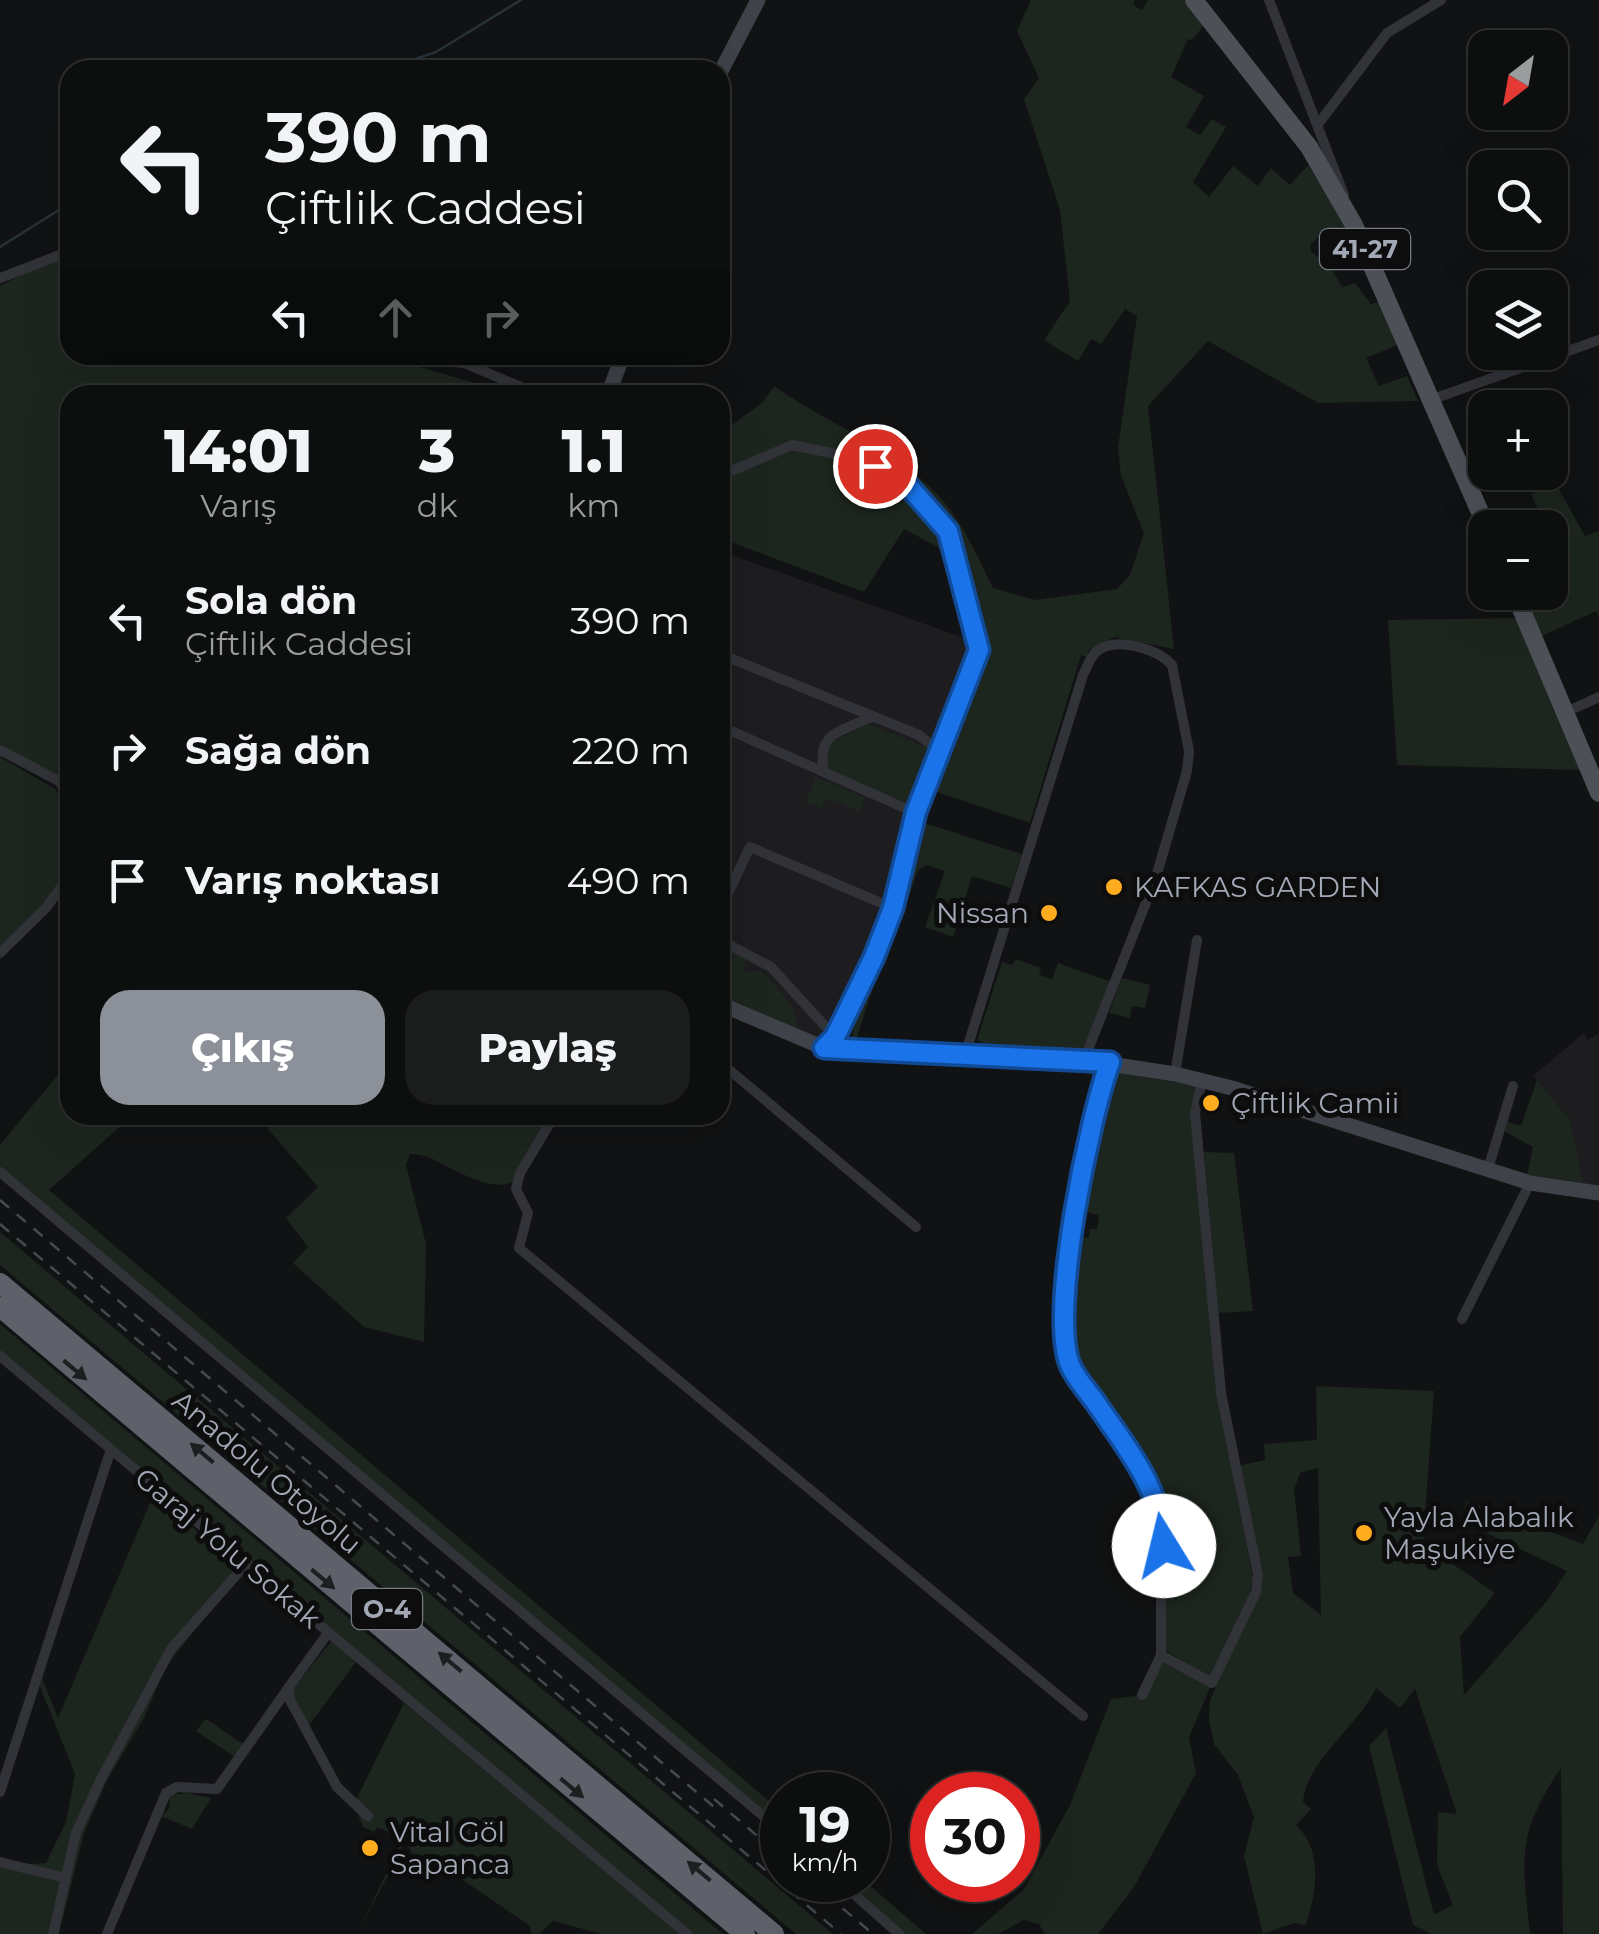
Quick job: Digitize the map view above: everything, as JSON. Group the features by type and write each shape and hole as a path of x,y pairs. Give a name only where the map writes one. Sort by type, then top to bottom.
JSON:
{"highway":[{"name":"Anadolu Otoyolu","path":"0,1282 774,1934"},
{"name":"Anadolu Otoyolu","path":"0,1308 745,1934"}],"main road":[{"name":"41-27","path":"1194,0 1309,147 1354,226 1479,510"},
{"path":"1522,610 1599,792"}],"street":[{"path":"727,60 758,0"},
{"path":"1269,0 1319,124 1354,226"},
{"path":"1319,124 1387,33 1441,0"},
{"path":"0,278 60,255"},
{"path":"1432,399 1599,340"},
{"path":"469,365 516,385"},
{"path":"730,472 792,446 875,466 903,480 948,531 979,650 916,812 893,908 829,1042"},
{"path":"965,1056 1083,675 1097,651 1114,645 1146,649 1172,666 1189,751 1156,877 1084,1060"},
{"path":"730,658 919,735 938,750"},
{"path":"1566,712 1599,697"},
{"path":"824,771 820,751 826,739 871,717"},
{"path":"730,730 916,812"},
{"path":"0,750 60,783"},
{"path":"730,889 750,847 893,908"},
{"path":"0,953 60,889"},
{"path":"1175,1074 1197,940"},
{"path":"730,945 771,967 829,1042"},
{"path":"730,1007 829,1042 965,1056 1110,1062 1175,1074 1530,1184 1599,1193"},
{"path":"1110,1062 1082,1160 1068,1276 1066,1346 1076,1377 1150,1484 1161,1511 1161,1655 1142,1695"},
{"path":"730,1070 916,1227"},
{"path":"1161,1655 1212,1683 1258,1584 1221,1394 1195,1113 1202,1080"},
{"path":"1488,1170 1513,1086"},
{"path":"549,1125 520,1173 516,1189 528,1212 519,1248 1083,1716"},
{"path":"0,1172 760,1813"},
{"path":"1462,1319 1530,1184"},
{"name":"Garaj Yolu Sokak","path":"0,1356 686,1934"},
{"path":"0,1792 111,1449"},
{"path":"52,1934 85,1812 171,1649 246,1564"},
{"path":"107,1934 166,1792 177,1786 217,1789 328,1633"},
{"path":"289,1687 290,1700 338,1786 368,1816"},
{"path":"0,1862 66,1878"},
{"path":"863,1902 899,1934"}],"shaded area":[{"path":"1031,0 1135,0 1133,5 1142,10 1148,0 1183,0 1204,25 1192,40 1188,39 1171,77 1204,96 1186,127 1200,135 1212,119 1226,127 1193,182 1209,197 1233,166 1258,186 1271,168 1290,185 1308,165 1335,204 1354,246 1348,250 1356,266 1322,233 1310,245 1311,251 1319,258 1325,252 1332,260 1328,263 1342,287 1355,283 1371,304 1383,301 1400,344 1366,358 1379,386 1407,376 1418,401 1318,403 1208,341 1148,406 1174,649 1115,637 1089,650 1087,657 1081,655 1030,823 931,790 979,664 981,645 938,547 904,529 864,592 730,542 730,427 763,402 774,386 919,477 954,515 993,588 1035,600 1117,589 1130,575 1144,533 1121,476 1118,448 1137,316 1125,309 1101,344 1091,339 1078,361 1044,340 1070,301 1060,210 1024,99 1039,78 1017,31"},
{"path":"60,253 60,365 416,365 482,385 60,385 60,778 43,772 0,744 0,286"},
{"path":"1559,490 1585,536 1599,531 1599,617 1596,611 1540,637 1528,610 1568,610 1568,510 1538,510 1531,494"},
{"path":"730,555 967,639 971,658 928,751 898,885 858,984 825,1045 730,1007"},
{"path":"1519,618 1581,770 1397,765 1388,620"},
{"path":"869,724 927,748 910,804 830,771 825,761 826,745"},
{"path":"0,757 55,789 60,798 60,886 46,905 0,947"},
{"path":"816,777 865,798 860,812 827,798 821,808 806,802"},
{"path":"918,821 1022,854 1011,888 972,876 953,937 925,927 945,871 926,865 918,870 855,1046 850,1045 858,1010 851,1006 886,941"},
{"path":"730,951 746,958 744,971 761,971 782,993 796,1017 796,1036 730,1007"},
{"path":"1016,959 1041,968 1039,975 1052,979 1058,963 1111,982 1083,1050 992,1048 977,1040 1002,962 1012,965"},
{"path":"1122,978 1150,985 1145,1008 1132,1006 1130,1018 1109,1013"},
{"path":"1584,1033 1588,1040 1599,1033 1599,1186 1583,1183 1577,1171 1570,1120 1533,1076"},
{"path":"1111,1071 1196,1086 1215,1385 1253,1578 1249,1597 1211,1678 1165,1650 1165,1513 1078,1375 1069,1349 1076,1237 1089,1238 1090,1229 1097,1229 1099,1215 1082,1211 1089,1144"},
{"path":"60,1072 60,1125 122,1125 49,1190 760,1793 760,1813 0,1167 0,1145"},
{"path":"1537,1080 1570,1120 1583,1183 1527,1175 1533,1147 1504,1131 1507,1122 1521,1126"},
{"path":"270,1125 553,1125 527,1169 506,1184 473,1179 430,1158 410,1154 406,1165 426,1244 424,1342 364,1327 293,1263 308,1247 286,1218 318,1187 268,1129"},
{"path":"1204,1152 1234,1153 1253,1311 1218,1313"},
{"path":"0,1232 760,1872 760,1902 795,1902 833,1934 796,1934 0,1265"},
{"path":"0,1324 723,1934 690,1934 0,1353"},
{"path":"1316,1386 1434,1391 1422,1557 1430,1564 1438,1554 1495,1593 1460,1637 1464,1695 1547,1601 1567,1571 1461,1521 1467,1501 1583,1544 1599,1516 1599,1934 1563,1934 1561,1768 1529,1830 1524,1865 1530,1934 1431,1934 1413,1925 1369,1746 1386,1728 1434,1915 1453,1905 1437,1865 1438,1812 1457,1814 1415,1689 1400,1708 1376,1688 1323,1757 1307,1786 1303,1802 1311,1809 1296,1825 1305,1835 1314,1860 1315,1886 1306,1925 1294,1923 1263,1934 1244,1856 1254,1817 1238,1775 1214,1744 1210,1700 1261,1590 1237,1466 1265,1460 1264,1444 1317,1440","holes":["1318,1469 1321,1615 1293,1593 1288,1557 1301,1556 1294,1489 1300,1473"]},
{"path":"153,1496 244,1569 166,1666 144,1718 107,1780 84,1833 59,1934 0,1934 0,1866 46,1863 66,1822 75,1774 37,1679 41,1676 58,1718"},
{"path":"332,1640 356,1662 309,1725 350,1800 293,1703 292,1691"},
{"path":"1161,1655 1212,1683 1189,1737 1196,1773 1134,1887 1098,1934 1045,1934 1039,1924 1024,1920 998,1934 972,1934 1009,1902 1040,1902 1040,1860 1070,1805 1111,1699 1142,1695"},
{"path":"404,1703 680,1934 602,1934 553,1921 539,1934 531,1934 530,1926 428,1856 413,1855 406,1841 357,1934 403,1839 377,1827 374,1832 363,1827 354,1804"},
{"path":"206,1719 246,1746 235,1757 196,1731"},
{"path":"187,1793 211,1798 192,1829 161,1816 170,1808 169,1795"},
{"path":"864,1902 889,1902 926,1934 902,1934"}],"waterway":[{"path":"412,60 436,52 521,0"},
{"path":"0,247 60,209"}],"railway":[{"path":"0,1200 720,1812"},
{"path":"0,1224 841,1934"},
{"path":"714,1799 760,1838"},
{"path":"835,1902 873,1934"}],"place":[{"name":"KAFKAS GARDEN","path":"1114,887"},
{"name":"Nissan","path":"1049,913"},
{"name":"Çiftlik Camii","path":"1211,1103"},
{"name":"Yayla Alabalık Maşukiye","path":"1364,1533"},
{"name":"Vital Göl Sapanca","path":"370,1848"}],"route":[{"path":"875,466 903,480 948,531 979,650 916,812 893,908 874,957 835,1037 824,1048 1110,1062 1082,1160 1068,1276 1067,1354 1076,1377 1150,1484 1161,1511 1164,1546"}]}
